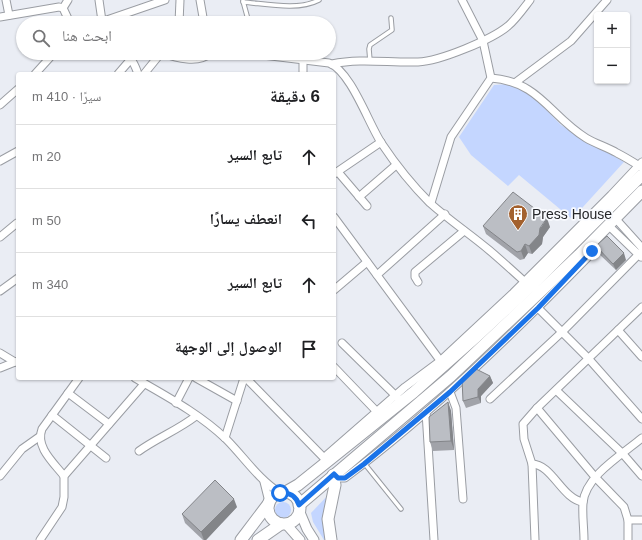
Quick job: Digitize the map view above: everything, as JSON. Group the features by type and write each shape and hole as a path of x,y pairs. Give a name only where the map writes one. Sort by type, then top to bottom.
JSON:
{"main road":[{"path":"241,540 269,502 298,485 326,459 442,363 527,284 641,167"},
{"path":"258,540 295,519 299,507 333,475 451,376 594,240 642,191"},
{"path":"331,540 328,519 335,482 333,475"},
{"path":"282,493 294,496 299,507"},
{"path":"269,502 269,514 272,518 284,524"}],"street":[{"path":"6,0 9,15"},
{"path":"63,8 68,0"},
{"path":"99,0 100,16"},
{"path":"118,16 165,0"},
{"path":"179,16 180,0"},
{"path":"200,0 203,16"},
{"path":"431,203 451,137 491,78 483,41 462,0"},
{"path":"290,60 332,64 346,61 428,61 483,41 507,27 520,15 530,0"},
{"path":"516,82 571,40 607,0"},
{"path":"0,17 54,7 63,8"},
{"path":"63,8 67,16"},
{"path":"36,72 47,60"},
{"path":"120,72 130,60"},
{"path":"131,60 137,72"},
{"path":"146,72 156,60"},
{"path":"303,62 303,72"},
{"path":"332,64 355,91 381,142 396,165 431,203 527,284"},
{"path":"491,78 516,82 540,97 570,126 587,139 617,153 641,167"},
{"path":"0,104 16,91"},
{"path":"367,206 336,173 381,142"},
{"path":"0,161 16,155"},
{"path":"359,196 396,165"},
{"path":"377,276 445,214"},
{"path":"336,220 442,363"},
{"path":"490,399 562,332 641,253 612,222"},
{"path":"0,237 16,223"},
{"path":"418,282 415,277 415,272 464,231"},
{"path":"334,488 450,392 538,308 591,254 594,248 594,240"},
{"path":"336,288 367,262"},
{"path":"0,291 16,279"},
{"path":"538,308 588,358 642,419"},
{"path":"535,540 532,464 524,439 523,424 537,408 557,391 588,358 642,308"},
{"path":"618,330 642,357"},
{"path":"342,343 399,399"},
{"path":"0,353 16,361"},
{"path":"0,368 16,362"},
{"path":"336,369 380,415"},
{"path":"0,476 22,450 39,437 52,415 78,380"},
{"path":"138,380 196,416 225,438 263,480 282,493"},
{"path":"176,403 188,380"},
{"path":"200,380 237,401"},
{"path":"225,438 244,380"},
{"path":"247,380 326,459"},
{"path":"64,476 144,384"},
{"path":"557,391 623,454 642,476"},
{"path":"450,392 456,408 464,499"},
{"path":"68,393 109,424"},
{"path":"537,408 595,477 620,502 628,520 628,540"},
{"path":"426,412 434,540"},
{"path":"52,415 106,458"},
{"path":"139,451 156,439 196,416"},
{"path":"39,437 41,445 64,476 64,497 62,507 40,540"},
{"path":"584,540 583,502 586,488 595,477 642,438"},
{"path":"532,464 541,466 573,499 583,502"},
{"path":"333,475 338,478 345,478"},
{"path":"263,480 269,502"},
{"path":"299,507 307,529 314,540"},
{"path":"628,520 642,520"},
{"path":"284,524 300,540"}],"lane":[{"path":"247,16 243,1 298,5 313,3 319,0"},
{"path":"370,61 370,45 392,30 391,18"},
{"path":"364,464 401,509"}],"shaded area":[{"path":"508,84 531,94 561,125 624,162 572,219 519,175 508,186 471,155 459,137 494,85"},
{"path":"331,492 328,540 324,540 313,522 311,513"},
{"path":"280,502 286,502 291,507 289,516 286,518 280,518 275,513 275,507"}],"building":[{"name":"Press House","path":"513,192 547,218 540,228 539,235 529,246 525,244 521,251 517,252 483,226"},
{"path":"607,236 624,253 613,264 596,246"},
{"path":"474,368 490,376 478,389 478,397 463,401 462,379"},
{"path":"448,402 451,441 430,442 429,417"},
{"path":"215,480 234,499 201,532 182,514"}],"place":[{"name":"Press House","path":"518,231"}],"route":[{"path":"280,493 294,496 299,505 334,474 338,478 345,478 364,464 450,392 538,308 591,254 592,251"}]}
